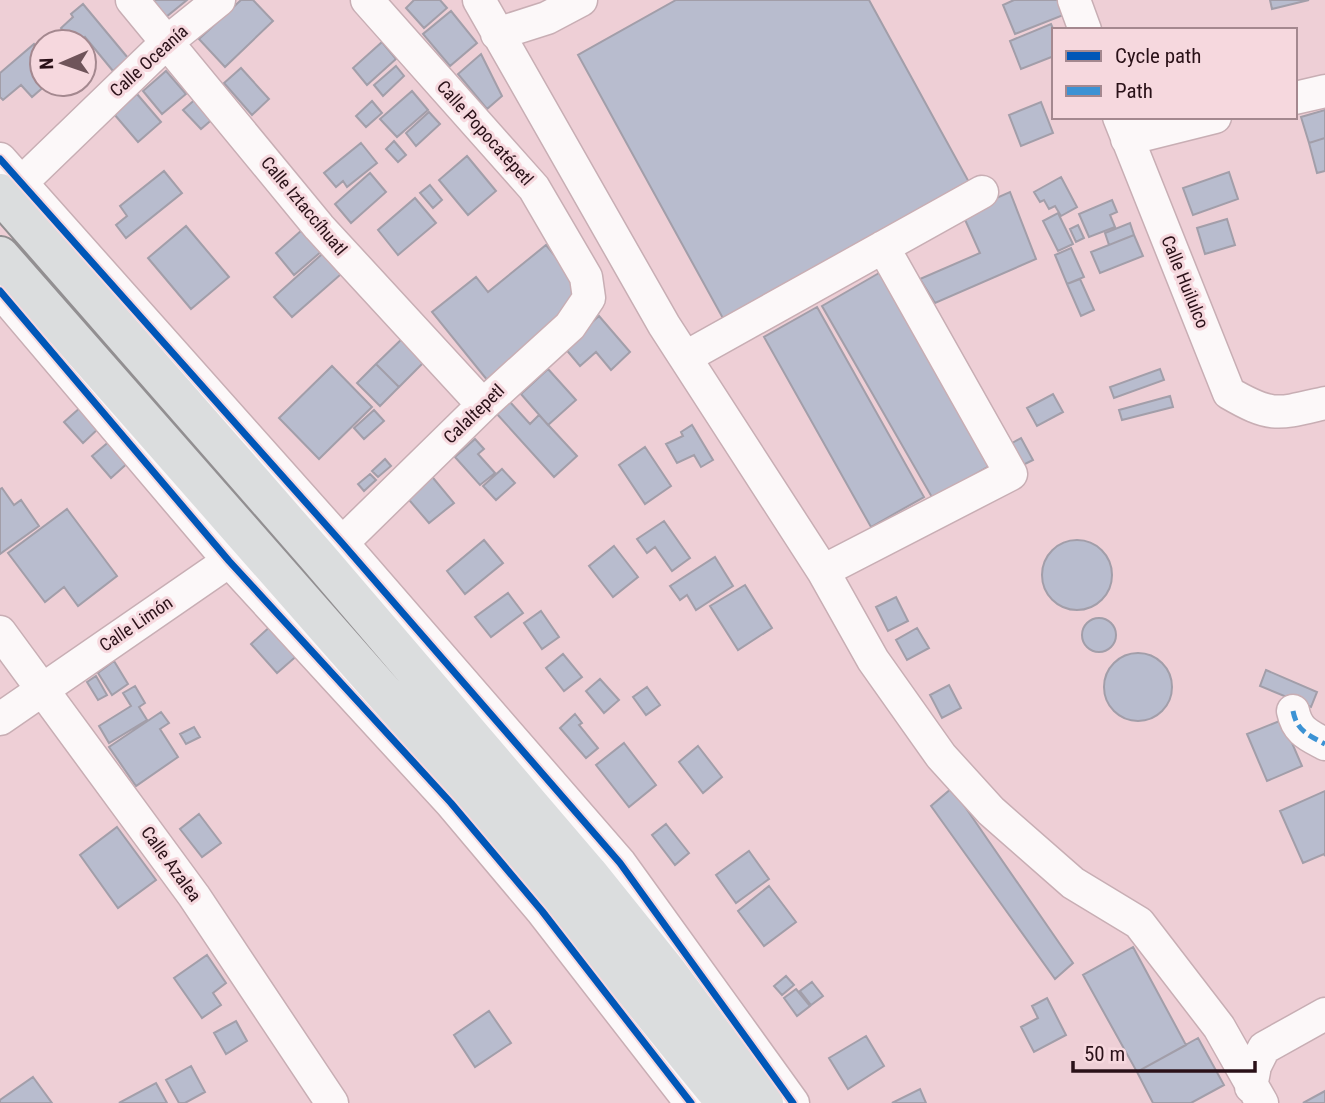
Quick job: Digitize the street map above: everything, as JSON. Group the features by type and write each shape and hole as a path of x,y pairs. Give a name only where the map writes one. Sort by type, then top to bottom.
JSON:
{"main road":[{"path":"10,188 316,555 588,873 669,974 764,1103"},
{"path":"0,256 507,832 726,1103"}],"street":[{"name":"Calle Iztaccíhuatl","path":"132,0 319,227 482,405"},
{"name":"Calle Oceanía","path":"10,188 167,42 219,0"},
{"name":"Calle Popocatépetl","path":"367,0 534,188 586,277"},
{"path":"479,0 664,324 823,571 873,660 941,756 991,811 1073,883 1139,923 1219,1027 1256,1095"},
{"path":"497,34 547,18 581,0"},
{"path":"1074,0 1084,28"},
{"path":"1297,98 1325,91"},
{"path":"1123,128 1199,119"},
{"name":"Calle Huilulco","path":"1123,128 1229,393 1256,408 1282,413 1325,403"},
{"path":"0,159 10,188 342,543 620,863 793,1103"},
{"path":"686,357 982,192"},
{"path":"823,571 1011,474 883,247"},
{"name":"Calaltepetl","path":"342,543 482,405 570,326 589,298 586,277"},
{"path":"0,291 229,561 459,813 542,911 691,1103"},
{"name":"Calle Limón","path":"0,719 229,561"},
{"name":"Calle Azalea","path":"0,632 194,896 332,1103"},
{"path":"1293,711 1295,723 1306,735 1325,744"},
{"path":"1256,1095 1255,1066 1264,1048 1325,1014"}],"building":[{"path":"153,0 187,0 166,17"},
{"path":"241,0 253,0 273,21 225,67 199,39"},
{"path":"414,0 440,0 447,8 424,28 406,8"},
{"path":"676,0 869,0 970,184 725,322 578,55"},
{"path":"1014,0 1060,0 1066,14 1015,34 1003,5"},
{"path":"1270,0 1309,0 1272,9"},
{"path":"83,4 128,58 113,71 98,53 98,28 61,28 73,17 71,14"},
{"path":"451,11 477,43 450,66 423,34"},
{"path":"1051,24 1052,57 1021,69 1010,41"},
{"path":"382,42 396,59 367,85 353,68"},
{"path":"28,49 28,93 21,85 3,100 0,97 0,73"},
{"path":"481,54 502,96 487,109 458,74"},
{"path":"396,66 404,76 383,96 374,85"},
{"path":"241,68 269,99 252,115 224,83"},
{"path":"166,71 186,94 162,114 143,91"},
{"path":"412,91 428,110 397,137 380,119"},
{"path":"137,94 161,122 138,142 114,114"},
{"path":"198,97 215,117 201,129 183,110"},
{"path":"372,101 382,113 366,127 356,116"},
{"path":"1041,102 1053,133 1021,146 1009,115"},
{"path":"1325,110 1325,138 1309,143 1301,117"},
{"path":"429,112 440,124 416,146 406,133"},
{"path":"1325,138 1325,171 1317,173 1309,143"},
{"path":"394,141 406,155 398,162 386,149"},
{"path":"361,143 377,163 347,187 343,181 336,187 324,173"},
{"path":"467,156 496,191 468,215 439,180"},
{"path":"164,171 182,193 126,238 116,225 127,216 120,206"},
{"path":"1229,172 1238,199 1193,215 1183,188"},
{"path":"370,173 386,192 351,223 335,204"},
{"path":"1061,177 1077,207 1061,216 1055,206 1049,209 1044,200 1040,202 1034,192"},
{"path":"430,185 442,200 433,208 420,193"},
{"path":"1010,192 1036,259 935,303 920,279 980,253 962,213"},
{"path":"415,198 436,223 398,255 378,230"},
{"path":"1112,200 1117,212 1110,215 1115,227 1089,237 1079,214"},
{"path":"1058,213 1073,244 1058,251 1043,221"},
{"path":"1227,219 1235,245 1205,254 1197,228"},
{"path":"311,222 330,244 294,275 276,253"},
{"path":"1130,223 1134,235 1109,245 1105,233"},
{"path":"1078,225 1084,238 1076,242 1070,229"},
{"path":"186,226 229,277 191,309 148,258"},
{"path":"1134,235 1143,256 1100,273 1091,252"},
{"path":"546,245 589,298 488,381 432,312 476,277 488,292"},
{"path":"330,247 348,268 292,317 274,297"},
{"path":"1071,248 1084,277 1067,284 1055,255"},
{"path":"886,269 996,462 933,499 822,306"},
{"path":"1080,279 1094,310 1081,316 1067,284"},
{"path":"817,307 924,497 871,527 764,337"},
{"path":"599,316 630,352 611,370 596,352 580,366 564,347"},
{"path":"407,334 429,357 399,387 376,364"},
{"path":"376,364 399,387 380,406 357,383"},
{"path":"332,366 372,407 319,459 279,418"},
{"path":"548,369 576,400 548,425 521,394"},
{"path":"1160,369 1164,380 1114,398 1110,387"},
{"path":"1053,394 1063,412 1037,426 1027,408"},
{"path":"1170,396 1173,407 1122,420 1119,410"},
{"path":"510,402 530,424 539,415 577,456 554,477 497,414"},
{"path":"81,407 99,428 83,443 64,422"},
{"path":"374,410 384,421 364,439 354,428"},
{"path":"692,425 713,460 701,467 694,455 677,463 666,444 683,436 681,432"},
{"path":"1021,438 1033,460 1019,467 1007,446"},
{"path":"475,439 484,449 478,454 495,473 480,485 455,457"},
{"path":"111,440 130,461 111,478 92,456"},
{"path":"645,447 671,486 645,504 619,465"},
{"path":"385,459 391,466 378,477 372,471"},
{"path":"502,469 515,483 496,500 483,486"},
{"path":"429,473 454,503 429,523 404,494"},
{"path":"370,474 376,480 364,491 358,484"},
{"path":"2,488 14,505 21,500 39,526 0,554 0,489"},
{"path":"67,509 117,576 78,606 64,587 45,602 8,553"},
{"path":"664,521 690,558 672,571 655,547 647,553 637,539"},
{"path":"484,540 503,563 465,594 447,571"},
{"path":"1077,540 1102,550 1112,575 1102,600 1077,610 1052,600 1042,575 1052,550"},
{"path":"614,546 638,577 613,597 589,566"},
{"path":"715,557 733,586 696,610 687,595 680,600 670,586"},
{"path":"745,585 772,628 738,650 710,606"},
{"path":"508,593 523,613 491,637 475,617"},
{"path":"896,597 908,621 888,631 876,607"},
{"path":"541,611 559,637 542,649 524,623"},
{"path":"1099,618 1111,623 1116,635 1111,647 1099,652 1087,647 1082,635 1087,623"},
{"path":"274,623 300,653 277,673 251,644"},
{"path":"917,628 929,648 907,660 896,640"},
{"path":"1145,653 1166,668 1172,680 1170,700 1162,711 1145,721 1131,721 1114,711 1106,700 1104,680 1114,663 1125,655"},
{"path":"563,654 582,677 564,691 546,668"},
{"path":"114,661 128,684 112,695 98,673"},
{"path":"1266,670 1317,692 1311,707 1260,686"},
{"path":"96,676 107,695 98,700 87,682"},
{"path":"600,679 619,700 604,713 586,691"},
{"path":"949,685 961,708 942,718 930,695"},
{"path":"135,686 145,703 139,707 147,720 109,743 99,726 131,706 123,693"},
{"path":"647,687 660,705 646,715 633,697"},
{"path":"161,712 169,723 160,729 178,757 136,786 109,747"},
{"path":"575,714 582,723 579,725 598,748 586,758 560,728"},
{"path":"1282,720 1302,766 1267,781 1247,734"},
{"path":"194,727 200,737 186,744 180,734"},
{"path":"624,743 656,785 629,807 596,765"},
{"path":"698,746 722,777 703,793 679,762"},
{"path":"952,788 1073,963 1055,979 931,806"},
{"path":"1325,791 1325,856 1324,854 1303,863 1280,811"},
{"path":"199,814 221,843 202,857 180,829"},
{"path":"666,824 689,853 675,865 652,835"},
{"path":"117,827 156,880 118,908 80,855"},
{"path":"749,851 769,879 736,903 716,875"},
{"path":"769,886 796,922 764,946 738,911"},
{"path":"1133,947 1186,1045 1137,1072 1083,975"},
{"path":"207,955 226,983 213,993 221,1005 202,1018 174,978"},
{"path":"786,976 794,985 782,995 774,986"},
{"path":"812,982 823,996 811,1005 800,991"},
{"path":"796,989 810,1006 797,1016 784,998"},
{"path":"1047,998 1066,1035 1034,1052 1021,1027 1038,1018 1032,1006"},
{"path":"489,1011 511,1043 475,1067 454,1035"},
{"path":"236,1021 247,1041 226,1054 214,1033"},
{"path":"866,1036 884,1066 848,1089 829,1058"},
{"path":"1198,1038 1224,1085 1191,1103 1153,1103 1137,1072"},
{"path":"191,1066 205,1092 185,1103 179,1103 166,1080"},
{"path":"33,1077 52,1103 0,1103 0,1100"},
{"path":"156,1083 167,1103 119,1103"},
{"path":"920,1089 926,1103 892,1103"},
{"path":"1325,1091 1325,1103 1303,1103"}],"marked path":[{"path":"1293,711 1300,728 1325,744"}],"cycle path":[{"path":"0,159 342,543 620,863 793,1103"},
{"path":"0,291 229,561 451,803 542,911 691,1103"}]}
